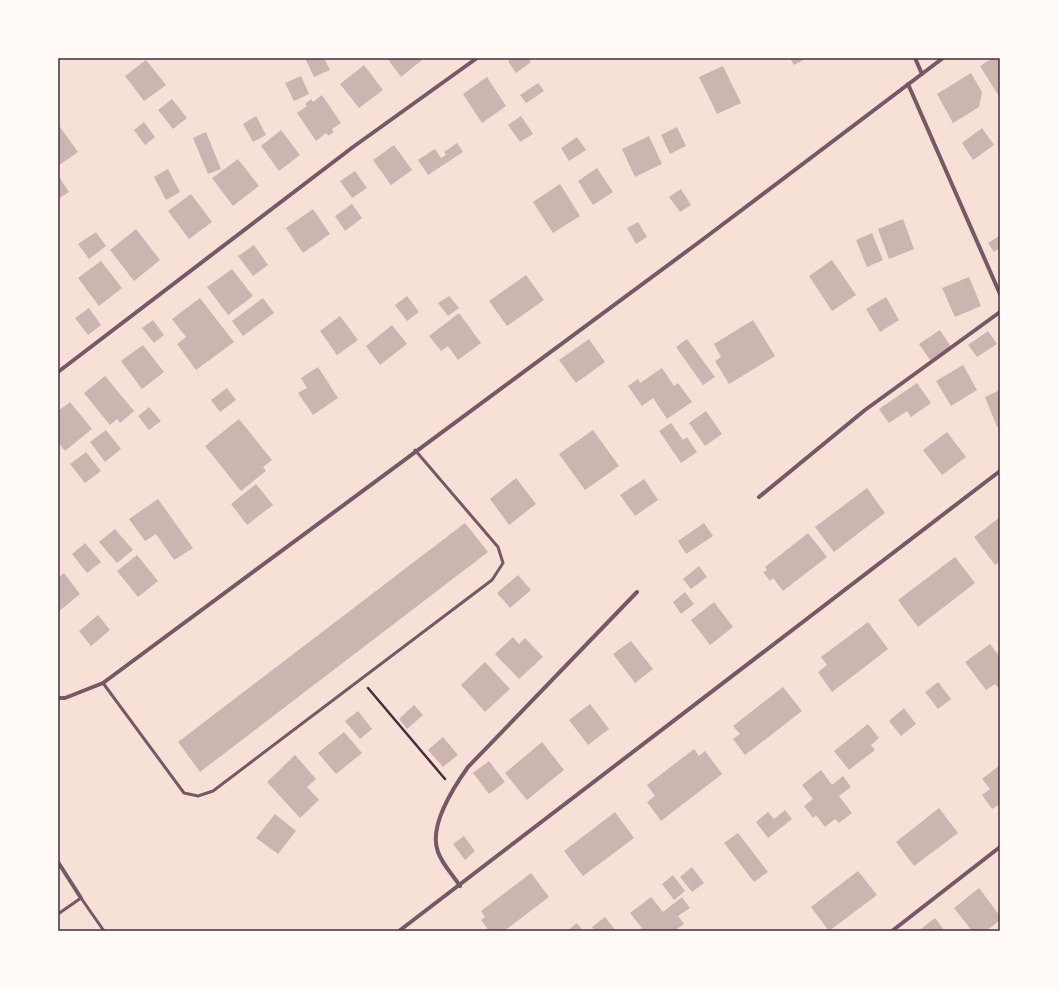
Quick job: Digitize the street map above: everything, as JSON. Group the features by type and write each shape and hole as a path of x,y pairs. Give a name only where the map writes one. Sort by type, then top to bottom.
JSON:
{"street":[{"path":"58,372 353,147 477,58"},
{"path":"915,58 922,74"},
{"path":"58,698 65,698 103,683 415,450 702,240 943,58"},
{"path":"908,84 1000,294"},
{"path":"758,497 865,410 1000,312"},
{"path":"399,931 460,886 1000,471"},
{"path":"460,886 438,852 434,835 452,788 468,767 637,592"},
{"path":"892,931 1000,847"},
{"path":"58,862 81,898"}],"lane":[{"path":"103,683 184,793 198,796 213,791 492,580 503,563 498,547 415,450"},
{"path":"58,914 81,898 104,931"}],"path":[{"path":"360,679 452,788"}],"building":[{"path":"305,58 324,58 330,70 314,77"},
{"path":"387,58 420,58 422,60 401,77"},
{"path":"512,58 528,58 531,62 516,73 508,61"},
{"path":"790,58 807,58 794,65"},
{"path":"993,58 1000,58 1000,98 980,66"},
{"path":"146,60 166,85 144,101 125,76"},
{"path":"364,65 383,90 359,108 340,84"},
{"path":"723,66 741,103 717,114 699,77"},
{"path":"971,73 982,92 979,107 953,123 937,94"},
{"path":"301,76 309,94 294,101 285,83"},
{"path":"487,77 506,106 482,123 463,94"},
{"path":"538,83 544,91 526,103 520,95"},
{"path":"322,95 341,123 332,129 334,132 328,136 326,133 316,141 297,113 307,106 305,104 311,99 313,102"},
{"path":"172,99 187,118 173,129 158,110"},
{"path":"256,116 266,135 253,142 243,124"},
{"path":"521,116 533,134 520,142 508,125"},
{"path":"144,122 155,137 145,145 134,130"},
{"path":"60,127 78,152 58,166 58,128"},
{"path":"677,127 686,146 670,154 661,135"},
{"path":"982,128 994,145 973,160 962,143"},
{"path":"281,130 300,155 279,171 261,146"},
{"path":"206,132 221,169 208,174 193,138"},
{"path":"649,136 662,164 635,177 622,149"},
{"path":"577,137 586,150 569,161 561,148"},
{"path":"457,143 463,152 428,175 418,160 435,149 441,158 446,155 444,152"},
{"path":"394,145 412,170 391,185 373,160"},
{"path":"238,159 259,186 233,206 212,178"},
{"path":"597,168 613,192 593,205 578,181"},
{"path":"168,169 180,192 166,200 154,177"},
{"path":"355,171 367,188 352,198 340,181"},
{"path":"58,175 69,192 58,199"},
{"path":"560,184 580,216 553,233 533,202"},
{"path":"681,189 691,205 680,212 669,197"},
{"path":"191,194 212,222 189,239 168,211"},
{"path":"352,204 362,218 345,231 335,216"},
{"path":"313,209 330,234 303,253 286,228"},
{"path":"903,219 914,249 889,259 878,229"},
{"path":"638,222 647,237 636,244 627,228"},
{"path":"136,229 160,260 134,281 110,250"},
{"path":"96,232 106,246 89,259 78,244"},
{"path":"872,233 883,260 867,267 856,240"},
{"path":"999,236 1000,248 994,252 988,243"},
{"path":"254,245 268,265 253,276 238,256"},
{"path":"832,260 856,295 832,311 809,276"},
{"path":"101,261 122,288 99,306 78,278"},
{"path":"232,269 253,296 228,315 207,287"},
{"path":"526,275 544,300 507,326 489,301"},
{"path":"969,277 981,306 955,317 942,288"},
{"path":"407,296 419,312 407,321 395,305"},
{"path":"449,296 459,308 448,316 438,303"},
{"path":"886,297 899,320 880,332 866,309"},
{"path":"200,298 234,342 196,370 177,344 186,337 172,319"},
{"path":"263,298 274,313 243,336 232,321"},
{"path":"89,308 101,325 88,335 75,318"},
{"path":"459,313 481,343 458,360 448,346 441,351 429,336"},
{"path":"340,316 358,340 337,355 320,331"},
{"path":"153,320 164,335 154,343 142,328"},
{"path":"753,320 775,356 729,384 715,361 721,357 714,344"},
{"path":"392,325 407,344 380,365 366,346"},
{"path":"940,330 951,347 930,360 919,344"},
{"path":"988,331 997,344 977,357 968,345"},
{"path":"589,339 605,362 576,383 559,360"},
{"path":"687,339 715,377 703,385 676,347"},
{"path":"143,345 164,372 142,389 121,361"},
{"path":"963,365 977,390 951,406 936,381"},
{"path":"318,367 338,398 313,415 298,393 307,388 301,378"},
{"path":"662,368 674,386 678,383 692,402 667,419 653,398 642,406 628,386 638,379 640,383"},
{"path":"105,376 134,411 120,423 117,419 110,425 84,393"},
{"path":"917,383 931,403 911,417 907,411 889,423 879,409"},
{"path":"227,388 236,400 220,412 211,400"},
{"path":"1000,390 1000,425 997,427 985,397"},
{"path":"70,402 92,429 65,451 58,442 58,411"},
{"path":"149,407 161,421 149,430 138,416"},
{"path":"706,411 722,434 705,446 689,423"},
{"path":"239,419 272,460 263,467 266,471 241,491 205,446"},
{"path":"671,423 683,440 687,437 697,452 681,463 659,431"},
{"path":"106,430 121,449 105,462 90,442"},
{"path":"593,430 619,466 585,490 559,454"},
{"path":"947,432 966,457 942,475 923,450"},
{"path":"86,452 101,471 85,483 70,464"},
{"path":"516,478 536,504 509,525 490,499"},
{"path":"644,479 658,500 635,516 620,495"},
{"path":"256,484 273,505 247,525 231,504"},
{"path":"867,488 885,513 834,552 815,527"},
{"path":"158,499 193,548 174,560 156,534 145,541 129,519"},
{"path":"1000,517 1000,562 995,565 974,537"},
{"path":"465,523 488,552 200,772 178,742"},
{"path":"704,523 713,536 686,554 678,541"},
{"path":"115,529 133,550 117,563 99,542"},
{"path":"808,533 827,557 783,591 773,578 770,581 763,572 767,570 765,567"},
{"path":"85,543 101,562 87,573 72,554"},
{"path":"137,555 158,581 138,597 117,571"},
{"path":"955,557 975,583 918,627 898,600"},
{"path":"699,566 707,577 691,589 683,579"},
{"path":"64,573 80,594 58,612 58,576 59,577"},
{"path":"518,575 531,590 510,608 497,593"},
{"path":"685,592 694,604 681,614 673,602"},
{"path":"714,602 733,627 710,645 691,620"},
{"path":"98,615 110,630 91,646 79,631"},
{"path":"868,622 888,649 832,692 818,672 827,665 821,657"},
{"path":"513,637 519,644 525,638 543,657 519,679 495,654"},
{"path":"631,641 653,669 635,683 613,654"},
{"path":"990,644 1000,657 1000,690 995,684 986,690 965,662"},
{"path":"485,662 510,689 485,712 461,685"},
{"path":"938,682 951,699 938,709 925,692"},
{"path":"783,687 802,711 745,755 733,739 740,734 733,726"},
{"path":"590,704 609,729 588,745 569,720"},
{"path":"414,705 423,715 407,729 399,719"},
{"path":"904,708 916,724 901,736 889,721"},
{"path":"358,711 372,729 360,739 345,721"},
{"path":"868,724 879,738 871,745 875,750 849,770 834,751"},
{"path":"344,732 362,753 336,774 318,753"},
{"path":"443,737 458,755 443,767 428,750"},
{"path":"542,742 564,770 527,800 505,773"},
{"path":"694,749 699,756 705,751 722,774 661,821 647,802 655,796 647,785"},
{"path":"295,755 316,779 307,787 319,800 300,818 267,782"},
{"path":"489,761 505,782 489,794 473,773"},
{"path":"1000,765 1000,804 992,809 982,795 990,789 982,779"},
{"path":"821,770 832,785 843,776 851,787 839,796 852,813 839,823 835,819 825,827 816,815 813,818 804,806 813,799 802,785"},
{"path":"939,808 958,833 914,866 896,842"},
{"path":"785,810 792,819 768,838 756,822 768,812 774,819"},
{"path":"615,812 634,838 583,876 564,851"},
{"path":"275,814 296,831 278,854 256,838"},
{"path":"738,833 768,872 754,882 724,843"},
{"path":"464,836 475,851 465,860 453,844"},
{"path":"692,867 704,883 692,892 680,877"},
{"path":"858,871 877,895 829,931 811,907"},
{"path":"531,873 549,897 504,931 489,931 481,920 485,917 481,911"},
{"path":"673,875 685,891 674,900 662,884"},
{"path":"979,888 1000,916 1000,920 986,931 972,931 954,908"},
{"path":"651,897 663,912 682,897 690,908 678,916 684,924 677,929 679,931 639,931 642,928 630,913"},
{"path":"605,917 616,931 595,931 592,927"},
{"path":"935,918 945,931 918,931"},
{"path":"577,923 583,931 567,931"}]}
